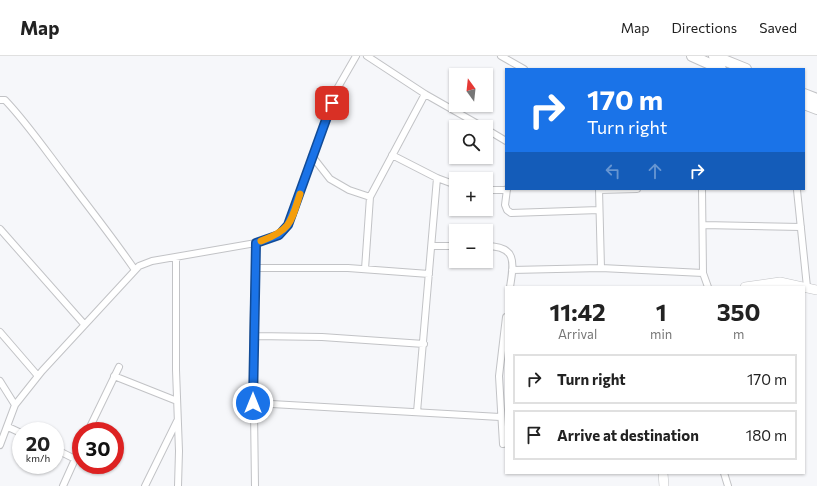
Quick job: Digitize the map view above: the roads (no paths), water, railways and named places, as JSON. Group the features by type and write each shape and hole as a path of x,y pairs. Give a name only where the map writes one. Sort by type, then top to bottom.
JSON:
{"main road":[{"path":"692,56 719,68"},
{"path":"714,56 744,68"},
{"path":"805,95 817,101"},
{"path":"805,104 817,101"}],"street":[{"path":"0,445 16,405 38,376 84,324 139,266 152,261 256,243 279,235 288,225 337,89 356,56"},
{"path":"366,56 425,94 471,120"},
{"path":"501,56 522,68"},
{"path":"364,269 370,197 425,94"},
{"path":"0,100 5,100 12,108 111,234 135,270"},
{"path":"493,133 505,139"},
{"path":"392,155 437,178 449,182"},
{"path":"312,156 330,179 349,190 370,197"},
{"path":"417,412 437,178"},
{"path":"493,190 507,190 505,205 507,210 512,213 599,210"},
{"path":"599,190 601,268"},
{"path":"702,190 703,273 708,286"},
{"path":"797,190 807,287 817,290"},
{"path":"702,225 802,227"},
{"path":"0,230 84,324"},
{"path":"255,486 253,336 256,243"},
{"path":"432,246 449,246"},
{"path":"493,246 499,246 507,249 511,256 512,270 510,286"},
{"path":"176,257 178,486"},
{"path":"256,268 364,269 429,274"},
{"path":"512,270 601,268 703,273"},
{"path":"752,286 780,282 802,286"},
{"path":"0,332 38,376"},
{"path":"253,336 322,336 424,344"},
{"path":"502,444 499,376 505,337"},
{"path":"92,422 119,367"},
{"path":"114,376 177,401"},
{"path":"0,381 16,405"},
{"path":"253,403 500,417"},
{"path":"145,486 178,420"},
{"path":"8,427 12,429"},
{"path":"63,486 72,466"},
{"path":"663,474 664,486"},
{"path":"724,474 728,486"}]}
